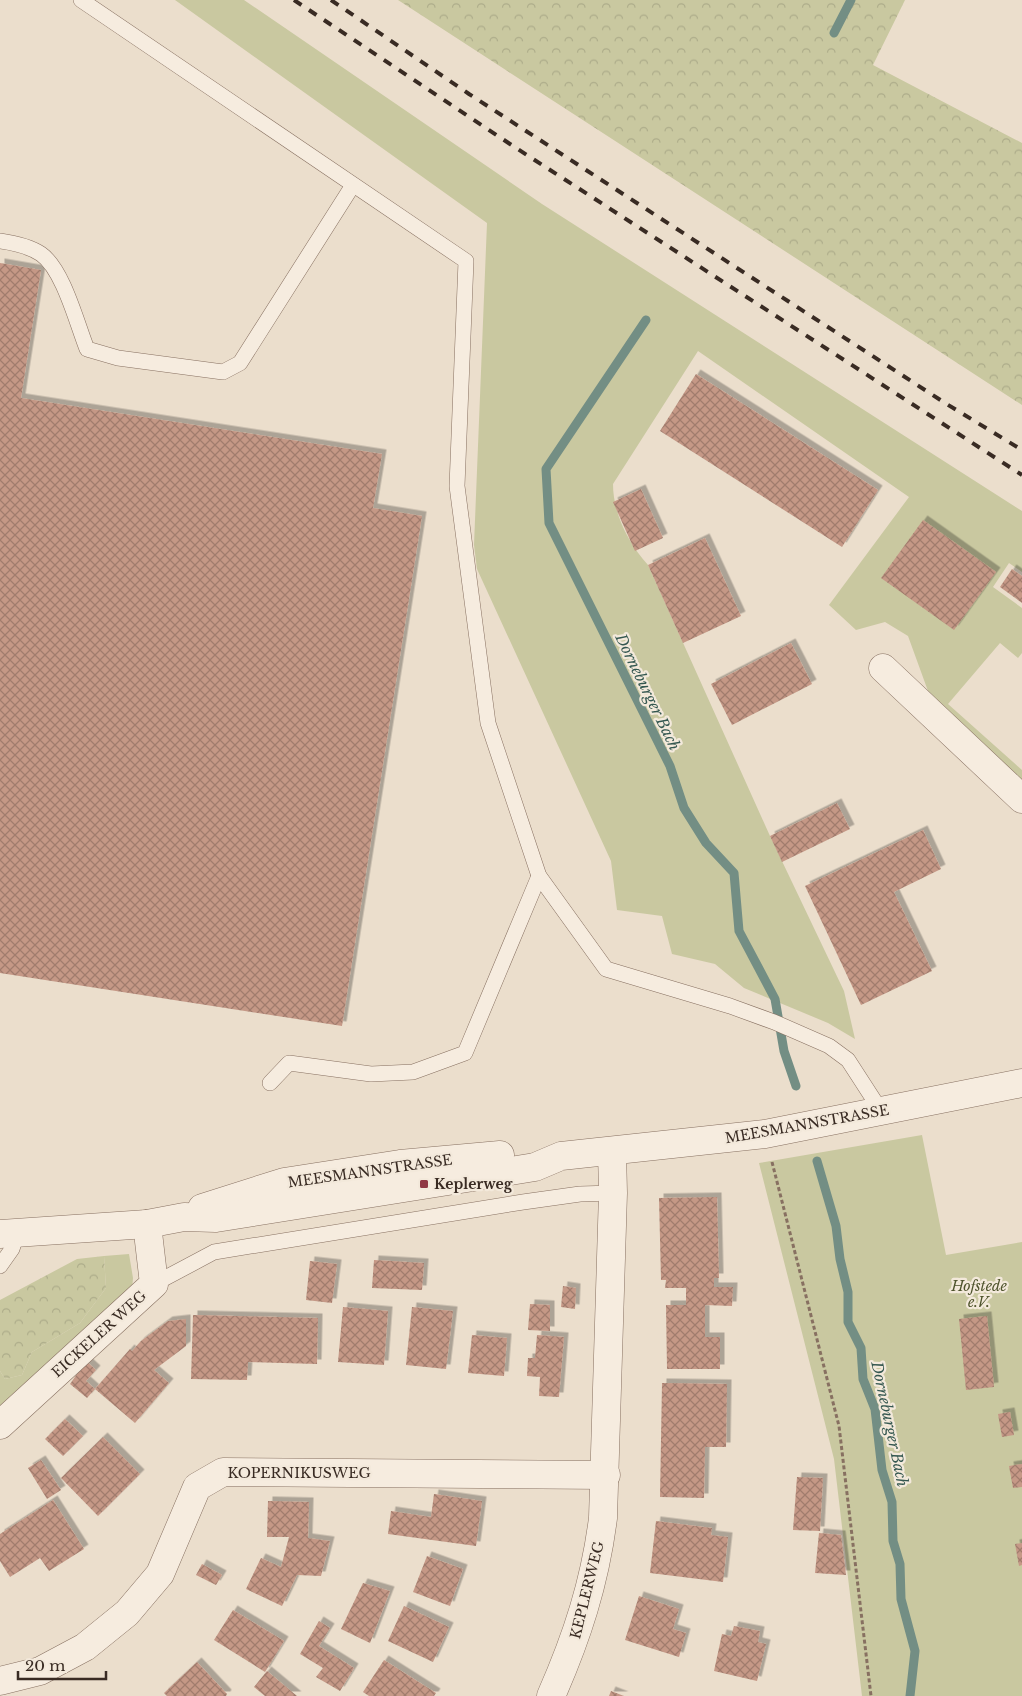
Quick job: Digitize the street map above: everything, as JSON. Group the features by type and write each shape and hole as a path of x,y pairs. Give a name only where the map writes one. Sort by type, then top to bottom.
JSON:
{"street":[{"path":"883,668 1022,799"},
{"name":"MEESMANNSTRASSE","path":"9,1234 147,1224 184,1217 225,1217 535,1167 561,1156 765,1134 1022,1083"},
{"name":"KEPLERWEG","path":"551,1696 575,1642 598,1558 606,1475 613,1193 612,1151"},
{"name":"EICKELER WEG","path":"0,1425 154,1284 147,1224"},
{"name":"KOPERNIKUSWEG","path":"0,1681 40,1671 85,1647 127,1613 160,1574 197,1487 223,1472 606,1475"}],"lane":[{"path":"81,0 466,261 456,486 488,723 539,876 606,969 730,1006 774,1022 829,1046 848,1060 881,1111"},
{"path":"0,240 18,244 42,255 57,273 87,349 118,358 223,372 240,363 353,185"},
{"path":"270,1083 289,1063 371,1074 413,1072 465,1053 539,876"},
{"path":"154,1284 214,1252 523,1202 580,1194 613,1193"},
{"path":"0,1266 12,1250 9,1234"}],"path":[{"path":"765,1134 839,1426 872,1696"}],"green space":[{"path":"175,0 244,0 542,204 1022,511 1022,572 1009,563 993,587 1022,608 1022,653 1018,658 1000,643 948,704 1022,770 1022,782 932,702 908,636 885,622 856,630 829,605 909,497 698,351 613,484 616,506 623,527 634,547 648,565 770,836 844,991 855,1039 828,1023 744,988 715,964 672,954 662,916 617,910 611,861 477,569 474,545 487,223"},
{"path":"398,0 905,0 873,65 1022,143 1022,405"},
{"name":"Hofstede e.V.","path":"922,1135 946,1255 1022,1242 1022,1696 862,1696 834,1459 759,1163"},
{"path":"129,1254 133,1278 132,1290 0,1412 0,1371 5,1379 22,1375 32,1352 80,1323 106,1288 104,1256"},
{"path":"104,1256 106,1288 80,1323 32,1352 22,1375 5,1379 0,1371 0,1300 77,1259"}],"building":[{"path":"0,263 41,270 21,398 382,454 373,508 422,516 342,1026 0,973"},
{"path":"696,374 878,490 842,547 660,431"},
{"path":"641,489 663,538 635,551 613,502"},
{"path":"923,520 996,572 954,630 881,578"},
{"path":"705,538 741,616 683,643 648,565"},
{"path":"1012,569 1022,576 1022,603 1000,587"},
{"path":"791,643 812,684 732,725 711,684"},
{"path":"837,803 850,829 782,862 770,836"},
{"path":"923,830 941,869 894,892 932,971 861,1005 805,886"},
{"path":"717,1197 719,1278 714,1278 714,1287 733,1287 732,1306 705,1305 705,1337 720,1337 720,1369 667,1369 666,1305 686,1305 686,1288 665,1288 666,1280 661,1280 659,1198"},
{"path":"374,1260 424,1263 422,1290 372,1288"},
{"path":"310,1261 337,1264 332,1303 306,1300"},
{"path":"563,1286 576,1288 575,1309 561,1307"},
{"path":"530,1304 550,1305 550,1331 528,1330"},
{"path":"343,1307 388,1311 384,1365 338,1362"},
{"path":"412,1307 453,1311 446,1369 406,1365"},
{"path":"193,1315 318,1318 317,1364 248,1362 247,1380 191,1379"},
{"path":"987,1316 994,1387 966,1390 959,1319"},
{"path":"186,1319 186,1346 154,1370 169,1383 135,1423 95,1389 130,1349 132,1351 141,1341 168,1321"},
{"path":"472,1335 507,1338 504,1376 468,1373"},
{"path":"537,1335 564,1337 559,1397 539,1396 540,1377 527,1376 528,1358 535,1358"},
{"path":"86,1361 96,1370 86,1381 95,1389 87,1398 70,1384"},
{"path":"662,1383 727,1384 726,1447 705,1447 704,1498 660,1497"},
{"path":"1010,1412 1014,1435 1002,1437 998,1414"},
{"path":"65,1419 83,1436 63,1456 45,1439"},
{"path":"103,1437 140,1474 98,1516 61,1478"},
{"path":"41,1460 61,1490 47,1499 28,1468"},
{"path":"1022,1464 1022,1487 1013,1488 1009,1466"},
{"path":"797,1477 823,1478 820,1531 793,1530"},
{"path":"434,1494 482,1501 476,1546 388,1534 391,1511 431,1517"},
{"path":"53,1500 84,1549 49,1571 40,1558 10,1577 0,1561 0,1534"},
{"path":"268,1501 309,1502 308,1538 330,1541 321,1576 297,1575 282,1606 246,1589 261,1558 281,1567 289,1537 267,1537"},
{"path":"656,1521 712,1528 711,1535 728,1537 723,1582 650,1573"},
{"path":"819,1533 841,1535 846,1575 815,1573"},
{"path":"1022,1543 1022,1565 1019,1566 1015,1544"},
{"path":"427,1556 463,1569 450,1606 413,1592"},
{"path":"202,1564 222,1575 216,1585 196,1575"},
{"path":"363,1583 390,1591 370,1643 341,1629"},
{"path":"639,1596 679,1609 673,1629 686,1633 679,1657 625,1640"},
{"path":"404,1606 449,1627 433,1662 388,1641"},
{"path":"233,1610 284,1641 265,1672 214,1640"},
{"path":"319,1621 330,1628 319,1646 354,1668 340,1691 316,1677 323,1668 300,1654"},
{"path":"734,1626 760,1631 758,1642 766,1644 757,1681 714,1671 722,1634 731,1636"},
{"path":"384,1660 436,1693 434,1696 369,1696 363,1692"},
{"path":"197,1662 227,1694 226,1696 167,1696 164,1693"},
{"path":"267,1671 297,1696 265,1696 254,1687"},
{"path":"611,1691 624,1696 609,1696"}],"waterway":[{"name":"Dorneburger Bach","path":"834,33 851,0"},
{"name":"Dorneburger Bach","path":"646,320 546,469 549,523 670,766 684,808 706,843 734,873 739,931 775,999 784,1051 796,1086"},
{"name":"Dorneburger Bach","path":"817,1161 836,1226 840,1259 848,1292 848,1322 861,1348 863,1379 875,1409 882,1470 892,1502 893,1541 900,1564 901,1599 915,1651 910,1696"}],"railway":[{"path":"294,0 513,146 1022,475"},
{"path":"331,0 469,94 945,403 1022,450"}],"place":[{"name":"Keplerweg","path":"424,1184"}]}
